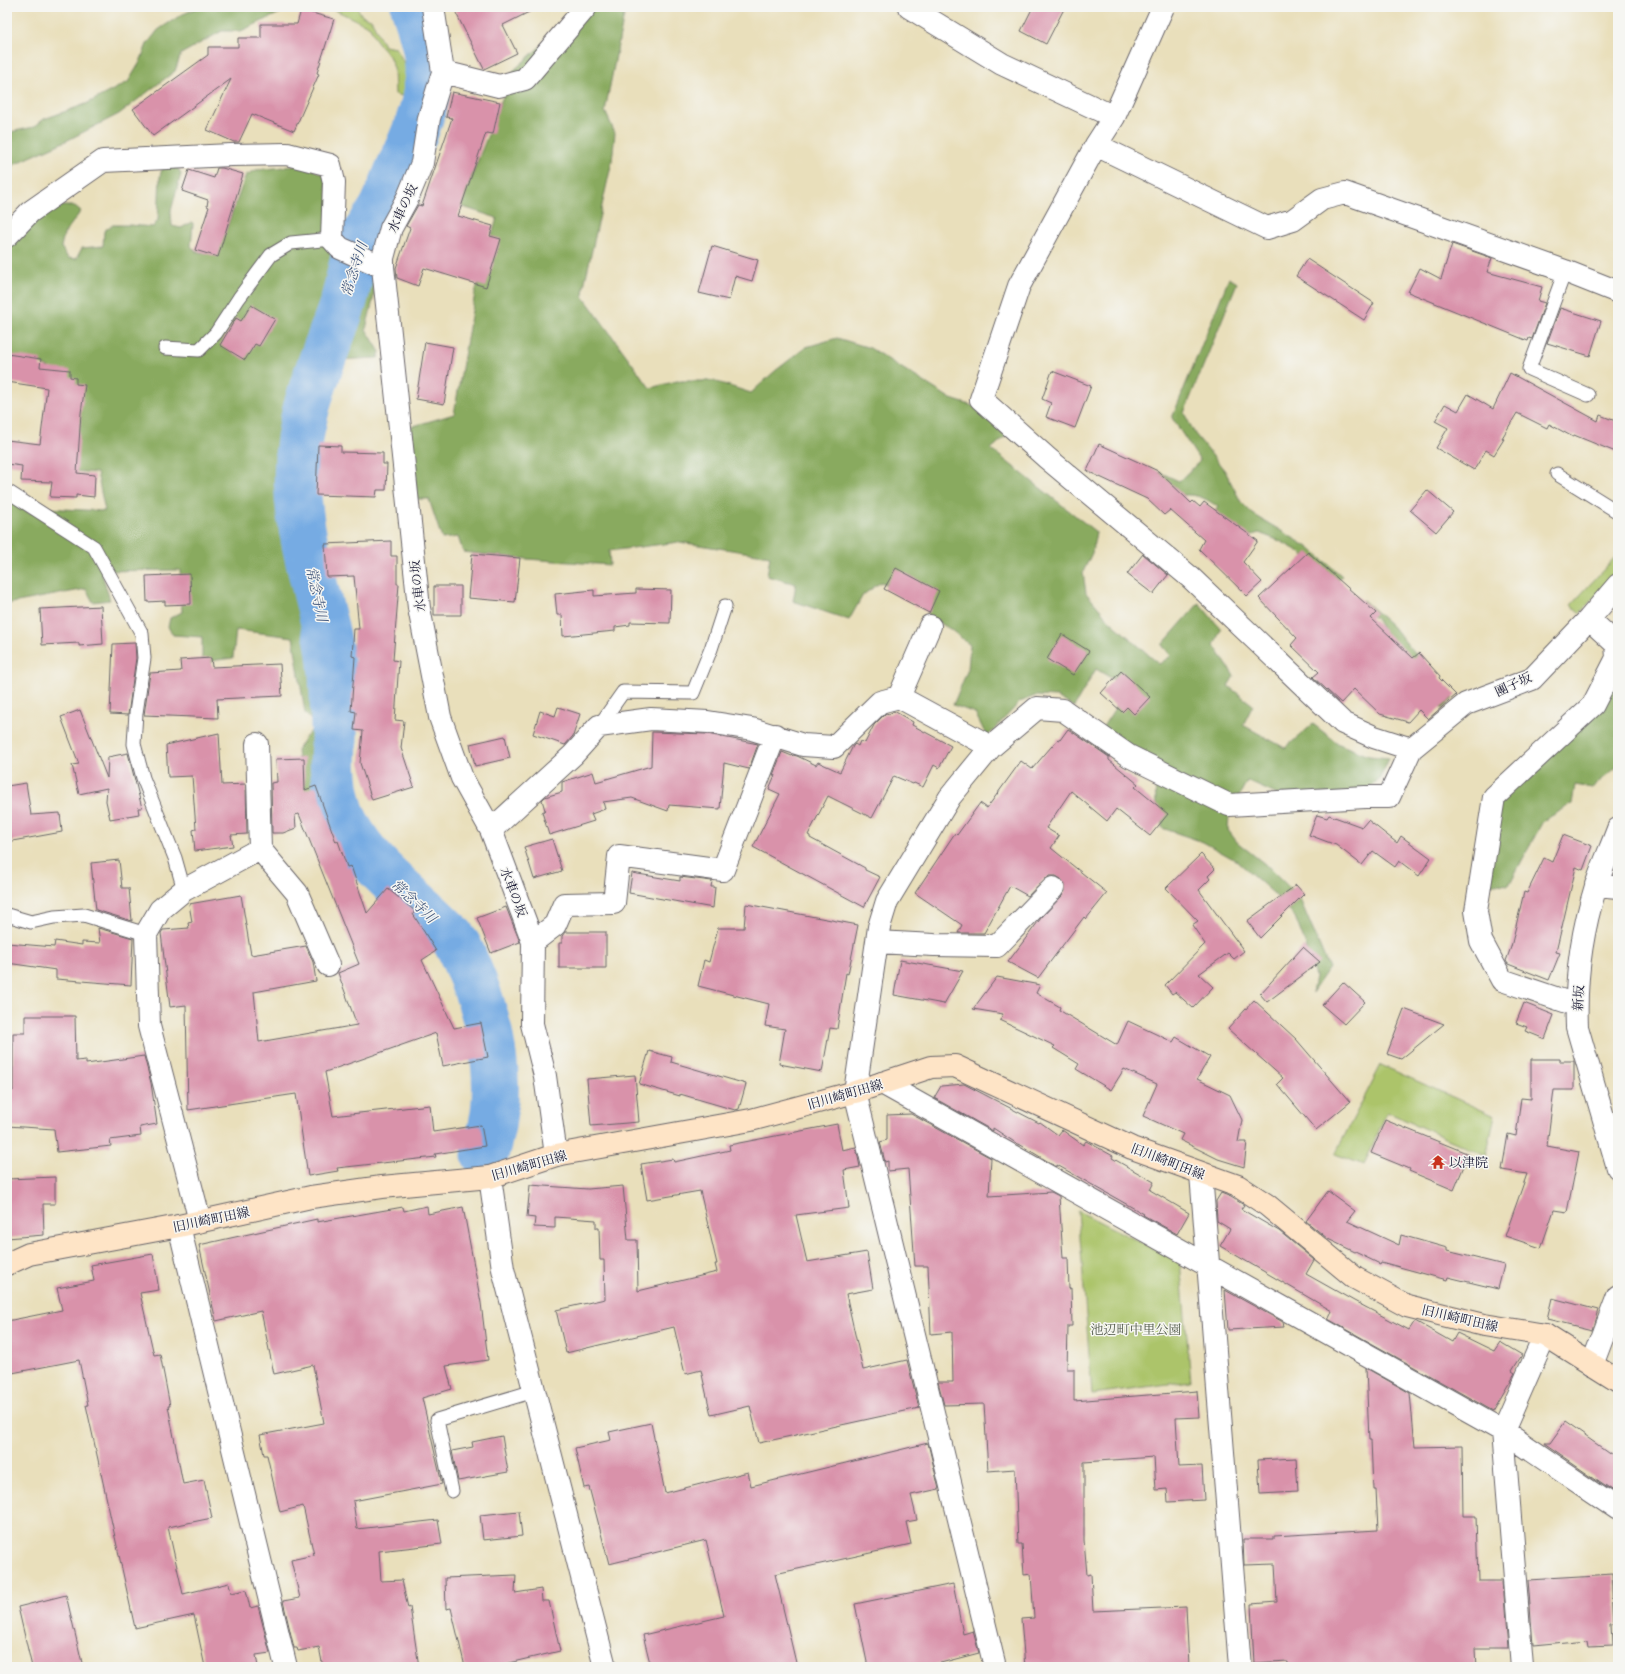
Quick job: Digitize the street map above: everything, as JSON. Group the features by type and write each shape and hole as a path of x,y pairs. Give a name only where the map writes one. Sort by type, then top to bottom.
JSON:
{"main road":[{"name":"旧川崎町田線","path":"7,1264 29,1254 179,1226 311,1197 382,1187 490,1177 556,1155 751,1120 855,1092 931,1067 955,1066 1132,1148 1238,1186 1267,1205 1355,1278 1407,1306 1484,1325 1545,1335 1618,1381"}],"street":[{"name":"水車の坂","path":"433,7 443,72 429,118 422,163 408,197 391,228 383,258 419,608 438,709 462,778 491,830 534,942 532,1024 545,1076 556,1155"},
{"path":"443,72 499,86 525,79 586,7"},
{"path":"909,7 1002,64 1114,117"},
{"path":"995,1667 855,1092 879,927 888,901 950,797 991,747 1037,708 1063,710 1129,756 1229,806 1365,797 1389,797 1411,749 1374,737 1343,722 1190,578 1047,458 981,399 1019,286 1096,145 1114,117 1163,7"},
{"path":"1096,145 1267,228 1293,220 1322,199 1345,193 1565,271 1618,292"},
{"path":"7,236 30,212 103,161 287,154 330,165 334,182 336,243 360,257 383,267"},
{"name":"團子坂","path":"1411,749 1466,704 1532,679 1589,619 1618,585"},
{"path":"1576,1006 1502,980 1480,941 1476,911 1494,797 1593,705 1617,658 1616,644 1589,619"},
{"path":"899,697 930,626"},
{"path":"491,830 573,755 599,726 650,720 708,722 752,728 803,745 834,747 880,702 899,697 991,747"},
{"path":"534,942 555,925 564,904 614,903 618,856 723,870 775,735"},
{"path":"257,744 260,849 297,893 328,965"},
{"name":"新坂","path":"1618,829 1596,886 1582,941 1576,1006 1577,1027 1618,1168"},
{"path":"200,1221 149,1026 146,934 160,910 184,890 260,849"},
{"path":"1596,886 1618,887"},
{"path":"877,942 997,946 1053,888"},
{"path":"882,1083 1503,1431 1618,1509"},
{"path":"1201,1174 1240,1667"},
{"path":"490,1177 503,1270 605,1667"},
{"path":"179,1226 286,1667"},
{"path":"1592,1364 1618,1296"},
{"path":"1522,1667 1503,1431 1545,1335"}],"lane":[{"path":"165,348 199,350 216,333 238,298 271,255 291,243 336,243"},
{"path":"1565,271 1529,369 1588,395"},
{"path":"1557,474 1618,512"},
{"path":"7,491 94,548 142,634 144,658 136,714 134,744 142,778 174,858 184,890"},
{"path":"599,726 624,692 693,693 711,648 725,606"},
{"path":"7,915 31,922 54,917 84,915 146,934"},
{"path":"452,1491 437,1420 534,1391"}],"green space":[{"path":"199,7 293,7 241,31 222,31 181,54 175,71 119,114 68,140 17,163 7,170 7,131 10,132 34,127 44,119 86,104 128,82 140,62 147,44 158,30 181,15"},
{"path":"329,7 357,7 362,16 371,19 384,46 396,48 408,70 420,73 419,87 414,99 395,94 394,68 389,56 376,40 370,27"},
{"path":"584,7 628,7 624,15 605,111 615,133 612,161 583,296 650,388 677,381 714,381 751,393 775,371 806,347 837,338 870,348 951,399 973,406 1006,436 991,449 1096,532 1092,553 1083,572 1086,593 1109,620 1159,664 1171,656 1162,645 1199,603 1221,629 1214,645 1234,676 1228,686 1253,705 1243,725 1285,748 1313,724 1339,744 1369,756 1389,758 1376,782 1362,792 1280,796 1247,781 1229,815 1228,830 1237,842 1270,868 1299,897 1329,968 1312,993 1315,977 1306,946 1295,917 1273,893 1237,861 1203,842 1162,828 1162,812 1156,805 1155,780 1114,760 1108,749 1095,739 1128,688 1096,669 1074,707 1057,697 1035,696 1020,702 987,737 975,713 953,705 968,669 970,645 950,629 926,615 931,602 881,582 863,595 849,620 793,601 796,584 767,576 770,556 679,542 609,551 610,565 527,559 463,552 458,537 442,539 429,499 417,499 410,427 454,414 475,293 497,218 460,206 513,71"},
{"path":"417,140 421,146 374,271 374,296 366,329 380,352 378,358 317,361 300,412 295,446 293,477 295,505 313,616 329,617 337,665 347,750 350,790 347,801 347,819 337,819 321,811 301,788 297,750 305,737 313,729 313,722 305,713 293,637 236,630 233,658 217,660 202,666 202,637 173,635 168,627 170,618 182,612 180,570 101,571 110,600 93,602 86,589 7,604 7,500 30,513 43,508 105,511 97,473 73,471 60,374 37,362 7,356 7,249 25,234 48,197 61,206 75,206 81,211 64,234 61,247 68,258 76,259 82,248 103,246 104,231 112,225 153,227 158,220 160,175 163,167 178,168 181,174 171,211 172,226 181,228 192,222 191,246 196,252 207,253 220,246 246,175 256,170 303,165 324,175 335,228 351,225 376,212 413,141"},
{"path":"1229,278 1237,283 1184,413 1195,434 1225,471 1241,502 1253,514 1308,547 1342,576 1337,582 1298,551 1280,541 1259,533 1249,536 1214,513 1218,507 1207,500 1193,495 1175,496 1150,468 1179,481 1200,461 1172,418"},
{"path":"1618,554 1618,571 1580,613 1571,605"},
{"path":"1363,600 1392,626 1453,699 1442,709 1389,640 1376,619 1358,603"},
{"path":"1618,672 1618,766 1592,788 1575,785 1572,804 1543,821 1509,885 1485,883 1495,800"},
{"path":"1381,1065 1495,1116 1486,1156 1387,1112 1364,1165 1335,1154"},
{"name":"池辺町中里公園","path":"1078,1211 1180,1262 1191,1381 1092,1394"}],"building":[{"path":"453,7 539,7 503,25 517,53 484,69"},
{"path":"1033,7 1065,7 1046,44 1021,31"},
{"path":"301,10 334,19 317,73 319,74 294,131 252,114 239,142 234,142 207,130 231,79 153,136 133,109 208,55 208,47 238,47 238,38 261,38 261,24 297,24"},
{"path":"452,92 500,102 493,134 486,133 458,216 493,226 490,236 501,239 486,287 424,268 418,286 397,278 396,268 410,228 406,226 418,205 422,206 452,118 446,117"},
{"path":"217,168 243,174 218,257 195,250 209,207 207,206 208,200 182,191 189,170 214,178"},
{"path":"1452,244 1492,258 1487,272 1542,287 1538,301 1545,303 1532,339 1529,338 1528,341 1408,292 1420,268 1441,279"},
{"path":"712,246 758,260 752,281 735,276 729,300 699,293"},
{"path":"1307,259 1374,303 1364,320 1296,276"},
{"path":"251,305 275,319 259,346 255,344 245,360 220,345 236,318 241,321"},
{"path":"1560,308 1601,321 1590,356 1547,343"},
{"path":"425,342 453,347 444,404 416,399"},
{"path":"7,354 41,359 40,367 70,370 70,377 76,378 76,384 85,385 81,413 77,473 95,475 94,497 76,495 76,498 50,497 52,482 21,481 22,466 7,464 7,440 40,444 47,388 7,382"},
{"path":"1052,371 1091,386 1075,428 1046,417 1051,403 1042,399"},
{"path":"1510,373 1598,421 1600,415 1618,422 1618,453 1574,435 1573,437 1549,424 1547,428 1517,413 1494,455 1486,450 1474,470 1436,448 1448,428 1435,421 1445,404 1458,411 1468,394 1493,409"},
{"path":"1099,444 1158,471 1191,503 1193,501 1200,507 1204,502 1258,541 1243,562 1262,582 1247,596 1199,549 1204,540 1170,510 1164,515 1147,499 1087,471"},
{"path":"318,445 341,446 341,452 383,453 383,464 387,464 386,490 377,490 376,497 316,495"},
{"path":"1427,490 1453,512 1436,532 1410,510"},
{"path":"391,541 391,556 397,556 397,584 399,584 393,660 399,661 395,720 404,721 401,748 414,787 372,800 360,763 363,731 354,730 356,712 351,711 355,657 352,656 354,629 359,629 354,576 327,577 325,544"},
{"path":"1308,552 1376,613 1371,618 1413,658 1419,653 1440,676 1439,678 1456,695 1428,719 1419,710 1408,722 1380,714 1354,689 1341,703 1313,677 1319,672 1291,645 1297,638 1259,598"},
{"path":"472,554 520,558 515,602 468,598"},
{"path":"1143,554 1168,575 1153,594 1127,574"},
{"path":"896,568 939,591 929,613 884,589"},
{"path":"190,574 191,604 165,605 165,601 147,602 146,576"},
{"path":"434,586 461,586 461,615 434,615"},
{"path":"636,589 671,590 670,623 630,622 630,625 615,627 615,631 563,636 562,615 557,615 555,594 594,590 594,596 636,593"},
{"path":"101,606 103,644 79,646 79,643 42,645 40,609"},
{"path":"1062,634 1089,651 1073,675 1047,659"},
{"path":"135,643 136,658 128,715 110,714 113,644"},
{"path":"211,658 212,667 280,664 282,696 217,699 218,718 144,715 150,673 181,671 180,660"},
{"path":"1121,671 1150,697 1134,714 1127,707 1122,712 1101,693"},
{"path":"558,707 580,714 573,736 565,745 533,734 540,711 555,716"},
{"path":"80,710 107,778 108,757 128,753 142,808 138,808 139,814 110,819 106,801 107,788 79,794 72,765 79,764 61,717"},
{"path":"894,711 913,722 912,725 951,746 939,768 934,765 923,787 894,776 872,818 828,796 808,835 810,838 880,877 864,907 753,847 780,794 769,789 782,752 792,756 797,756 816,765 818,762 840,772 853,746 855,744 858,746 860,741 865,743 874,725 886,713 889,714"},
{"path":"1068,729 1109,757 1109,760 1138,784 1135,787 1168,814 1150,836 1116,809 1107,821 1071,791 1046,828 1059,836 1051,848 1107,893 1086,919 1084,917 1038,978 1008,962 1041,918 1062,896 1065,891 1065,885 1061,879 1056,876 1049,876 1044,879 1028,896 1010,886 984,933 958,933 962,925 915,893 955,833 957,835 980,803 987,808 1021,761 1032,769 1058,739 1060,740"},
{"path":"652,732 707,734 758,744 749,769 724,763 720,809 669,805 668,811 632,798 603,802 605,809 591,814 594,821 549,835 542,812 546,810 542,800 545,797 562,792 562,782 593,772 596,782 651,766"},
{"path":"219,733 222,785 246,784 247,834 231,835 233,846 195,851 193,830 196,829 192,776 168,777 166,745"},
{"path":"505,736 510,758 475,766 470,744"},
{"path":"304,758 305,790 316,786 336,842 338,841 347,867 351,866 367,913 388,889 415,911 413,914 436,951 422,960 454,1028 481,1023 488,1057 443,1066 436,1033 325,1072 333,1116 430,1105 433,1132 481,1125 485,1146 435,1154 436,1157 337,1168 338,1171 308,1176 296,1094 188,1110 186,1005 170,1007 161,933 163,930 189,928 188,923 192,922 189,904 241,895 251,955 306,946 313,962 316,981 254,992 259,1042 357,1025 338,973 359,964 299,814 295,815 296,828 283,833 272,833 271,783 277,782 276,759"},
{"path":"26,783 31,815 60,813 62,832 7,842 7,786"},
{"path":"1317,815 1327,818 1329,815 1362,827 1368,820 1397,843 1401,836 1431,858 1419,876 1399,861 1395,867 1373,851 1362,865 1336,845 1309,835"},
{"path":"1563,835 1592,846 1583,870 1576,867 1556,952 1560,953 1549,980 1508,964 1506,961 1511,947 1524,892 1527,893 1544,858 1552,862"},
{"path":"552,839 562,871 534,879 524,847"},
{"path":"1201,854 1215,869 1208,876 1210,879 1199,890 1244,951 1234,959 1228,953 1199,974 1213,987 1193,1008 1175,992 1172,994 1165,985 1205,944 1192,925 1198,921 1166,888"},
{"path":"119,860 122,888 129,888 132,921 96,910 91,863"},
{"path":"632,873 680,881 680,877 712,881 711,887 715,887 713,908 629,893"},
{"path":"1296,885 1304,894 1260,938 1247,921"},
{"path":"746,904 858,925 848,974 846,973 837,1029 830,1028 822,1072 779,1064 785,1029 765,1026 769,1004 698,986 704,960 709,962 718,928 744,928"},
{"path":"506,907 520,942 491,953 477,918"},
{"path":"98,928 133,938 131,985 56,979 56,970 7,963 7,943 54,947 55,941 82,945 82,942 100,943"},
{"path":"565,932 606,932 606,968 559,968 559,943 562,943 562,936"},
{"path":"1303,947 1320,962 1267,1002 1260,994"},
{"path":"900,960 963,971 944,1004 894,995"},
{"path":"997,977 1040,985 1036,993 1060,1007 1059,1010 1117,1045 1128,1021 1173,1042 1176,1037 1210,1057 1197,1079 1230,1095 1242,1120 1238,1142 1247,1142 1244,1167 1218,1159 1180,1140 1183,1134 1143,1116 1157,1084 1124,1069 1111,1090 1076,1069 1079,1064 1053,1048 1055,1046 1000,1020 1003,1014 973,1009"},
{"path":"1343,982 1365,1002 1344,1024 1322,1005"},
{"path":"1254,1000 1296,1039 1350,1102 1316,1130 1277,1084 1283,1078 1228,1029"},
{"path":"1524,1003 1554,1015 1545,1039 1525,1031 1527,1027 1516,1023"},
{"path":"1404,1009 1444,1024 1401,1059 1387,1054"},
{"path":"25,1016 75,1016 76,1061 86,1060 86,1064 144,1056 151,1083 157,1124 140,1127 141,1136 110,1140 111,1146 57,1152 54,1129 7,1126 7,1090 13,1091 13,1033 25,1033"},
{"path":"649,1051 672,1057 671,1062 746,1084 739,1109 735,1110 639,1084"},
{"path":"1531,1059 1560,1059 1560,1061 1574,1061 1574,1090 1554,1090 1547,1146 1579,1152 1567,1212 1554,1210 1541,1248 1505,1236 1527,1174 1502,1170 1508,1134 1516,1136 1521,1098 1531,1099"},
{"path":"635,1075 639,1122 591,1126 587,1079"},
{"path":"964,1084 1039,1123 1040,1122 1058,1135 1062,1130 1083,1145 1086,1141 1154,1182 1150,1190 1189,1213 1177,1234 1057,1165 1057,1167 993,1128 993,1131 934,1098 941,1086"},
{"path":"911,1114 991,1158 989,1196 1051,1192 1059,1196 1063,1258 1068,1258 1069,1289 1071,1288 1072,1326 1068,1326 1067,1369 1074,1369 1074,1401 1197,1391 1199,1417 1176,1418 1179,1467 1202,1466 1204,1500 1168,1502 1167,1489 1156,1490 1154,1457 1084,1462 1084,1540 1087,1575 1091,1574 1093,1611 1186,1607 1189,1667 1025,1667 1021,1619 1034,1618 1031,1574 1024,1575 1022,1544 1018,1544 1015,1469 988,1471 984,1404 944,1405 938,1382 953,1382 952,1332 931,1334 928,1266 915,1266 908,1169 888,1171 888,1161 885,1162 880,1142 887,1140 887,1115"},
{"path":"1385,1120 1469,1154 1454,1190 1409,1171 1410,1169 1371,1153"},
{"path":"837,1124 842,1150 856,1147 860,1167 844,1170 849,1208 796,1215 807,1262 867,1252 873,1289 846,1294 863,1370 907,1360 919,1408 759,1443 750,1406 711,1415 701,1370 685,1374 674,1327 566,1353 556,1310 605,1299 604,1260 600,1260 599,1228 596,1228 596,1220 555,1217 555,1228 534,1227 535,1218 527,1217 530,1185 588,1189 623,1186 628,1240 637,1240 638,1291 717,1272 715,1264 717,1264 700,1191 647,1200 641,1164 673,1159 674,1162 730,1150 729,1145"},
{"path":"55,1177 55,1204 43,1204 44,1235 7,1238 7,1179"},
{"path":"1328,1191 1355,1211 1347,1221 1399,1245 1401,1235 1447,1248 1447,1251 1504,1265 1498,1289 1448,1277 1447,1280 1381,1262 1380,1264 1328,1239 1306,1221"},
{"path":"1221,1193 1244,1205 1241,1209 1279,1231 1314,1260 1306,1274 1354,1301 1409,1330 1415,1321 1452,1342 1457,1333 1494,1351 1500,1342 1522,1355 1512,1371 1515,1373 1493,1411 1328,1319 1332,1311 1220,1246 1230,1229 1217,1221 1216,1201"},
{"path":"427,1206 428,1214 463,1207 481,1303 488,1360 446,1366 452,1389 422,1398 442,1484 353,1501 357,1529 438,1520 442,1544 379,1551 381,1581 402,1580 408,1608 410,1607 419,1667 323,1667 319,1647 298,1651 297,1648 294,1648 283,1601 300,1598 291,1560 314,1555 303,1506 280,1512 267,1455 264,1455 260,1435 324,1423 313,1365 274,1374 261,1311 216,1321 199,1245 317,1219 317,1222 403,1207 404,1211"},
{"path":"153,1254 159,1290 140,1293 154,1355 160,1354 183,1484 204,1480 212,1518 168,1527 183,1594 229,1583 231,1593 246,1590 250,1608 258,1606 270,1653 256,1655 258,1667 205,1667 194,1615 135,1628 86,1405 88,1405 79,1360 7,1374 7,1321 62,1310 57,1288 94,1281 91,1265"},
{"path":"1225,1290 1283,1322 1284,1327 1228,1330"},
{"path":"1552,1298 1598,1310 1592,1330 1547,1319"},
{"path":"1366,1368 1410,1393 1415,1447 1462,1446 1463,1516 1476,1516 1478,1581 1503,1581 1508,1648 1475,1648 1476,1667 1287,1667 1287,1662 1254,1664 1251,1604 1277,1602 1275,1564 1244,1565 1243,1539 1274,1539 1274,1536 1378,1530 1376,1489 1373,1489 1371,1440 1369,1440"},
{"path":"1565,1422 1618,1459 1618,1494 1544,1443 1550,1443"},
{"path":"651,1423 665,1493 748,1472 751,1486 928,1443 939,1489 911,1495 917,1520 906,1522 911,1544 775,1574 797,1667 651,1667 643,1635 724,1616 706,1540 609,1564 589,1487 584,1488 575,1448 611,1440 609,1432"},
{"path":"502,1436 508,1472 458,1481 452,1451 473,1447 472,1442"},
{"path":"1296,1458 1298,1492 1260,1494 1258,1460"},
{"path":"519,1511 522,1536 483,1540 480,1515"},
{"path":"516,1575 515,1593 541,1589 542,1601 549,1601 560,1651 500,1665 500,1667 465,1667 451,1608 446,1609 445,1578"},
{"path":"1613,1575 1616,1623 1612,1623 1613,1646 1588,1647 1587,1641 1533,1646 1528,1580"},
{"path":"953,1584 963,1634 973,1631 979,1653 925,1667 868,1667 855,1604"},
{"path":"66,1595 83,1667 32,1667 18,1607"}],"waterway":[{"name":"常念寺川","path":"414,7 426,49 428,66 427,86 422,112 383,207 356,251 343,303 318,370 303,421 298,463 298,487 303,534 330,651 334,732 333,769 339,806 355,839 377,867 451,936 457,943 468,968 485,1016 493,1050 495,1067 492,1128 485,1155"}],"place":[{"name":"以津院","path":"1438,1162"}]}
